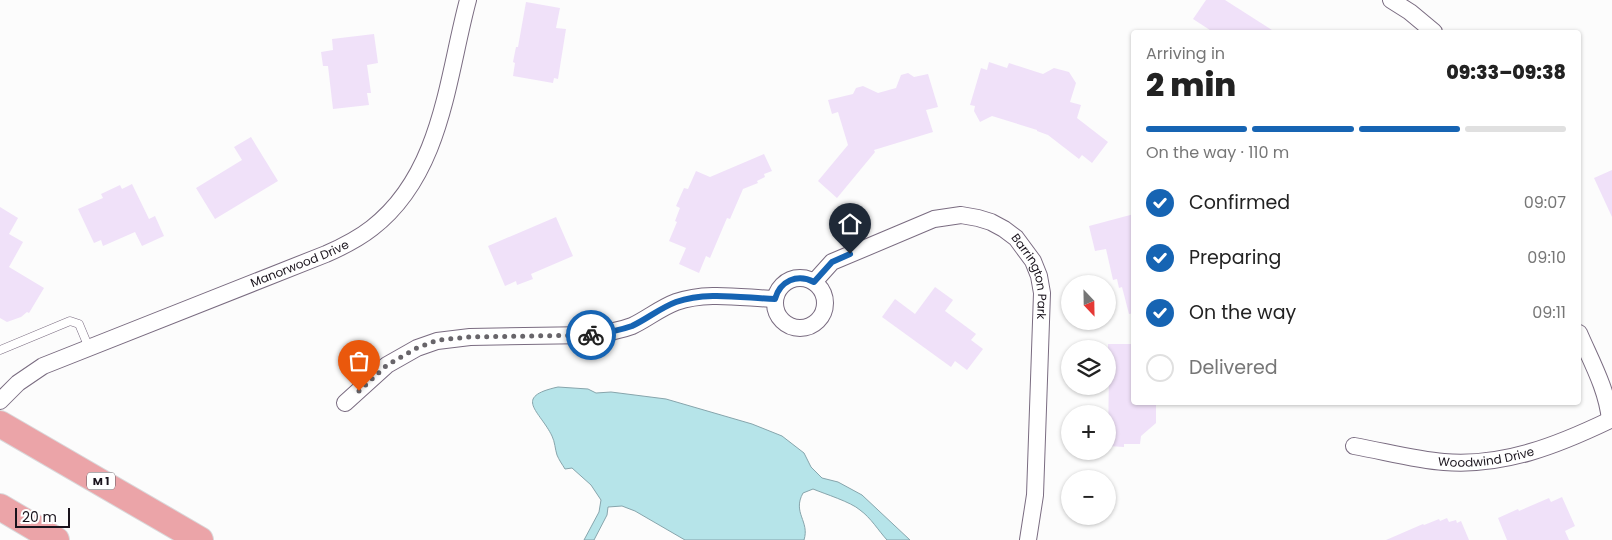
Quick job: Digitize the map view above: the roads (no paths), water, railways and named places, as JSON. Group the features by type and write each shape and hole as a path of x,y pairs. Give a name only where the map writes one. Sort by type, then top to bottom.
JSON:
{"main road":[{"name":"M 1","path":"0,424 200,540"},
{"path":"0,507 56,540"}],"street":[{"name":"Manorwood Drive","path":"0,401 18,382 43,366 242,289 326,254 358,238 382,220 416,178 425,158 447,91 468,0"},
{"path":"1391,0 1410,12 1432,30"},
{"name":"Barrington Park","path":"814,282 832,262 941,217 961,215 983,219 1004,228 1023,245 1037,268 1042,292 1035,495 1028,540"},
{"path":"800,278 808,279 820,287 824,294 824,309 816,322 810,326 795,328 782,320 775,307 775,299 777,292 787,281 800,278"},
{"path":"345,404 387,365 417,348 438,340 470,337 606,333 633,325 663,308 689,299 710,296 775,299"},
{"path":"1581,338 1604,391 1611,421"},
{"name":"Woodwind Drive","path":"1354,446 1443,462 1484,462 1500,460 1545,448 1611,421"}],"lane":[{"path":"0,350 70,321 79,324 90,348"}],"water":[{"path":"558,387 588,389 596,393 611,392 666,399 752,424 782,436 804,453 811,467 822,478 838,482 862,495 910,540 887,540 868,517 856,507 813,489 803,493 800,500 800,512 805,527 804,540 685,540 635,511 622,506 608,507 607,515 594,540 584,540 599,512 601,500 591,485 572,468 565,469 557,455 552,436 533,406 533,400 536,395"}]}
